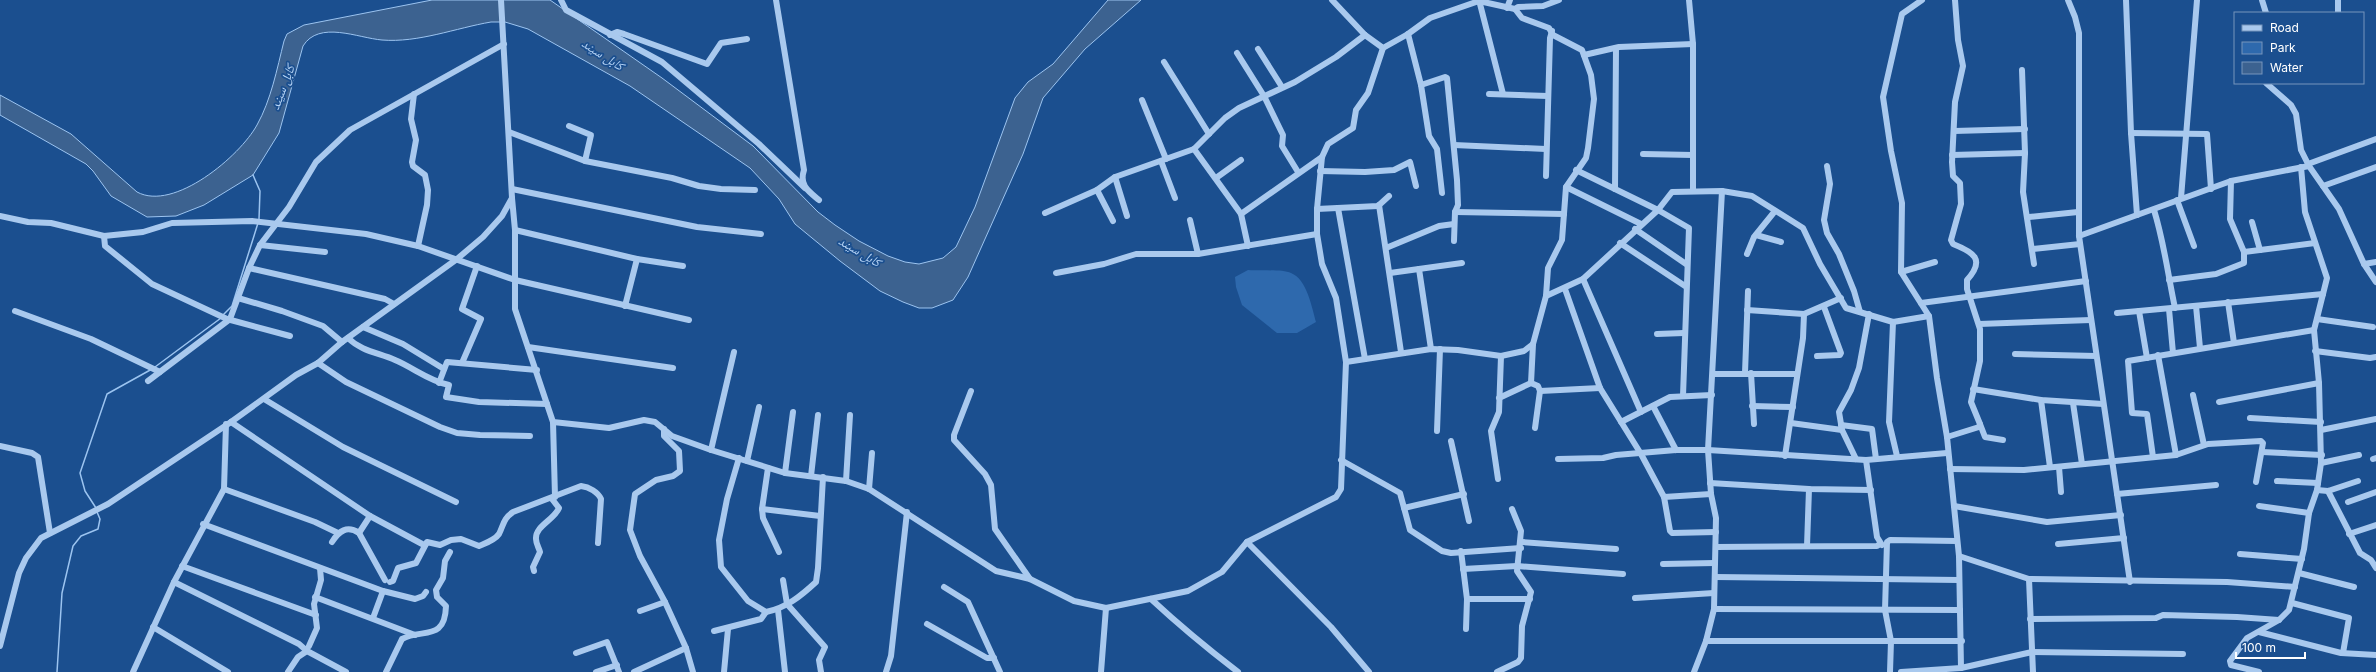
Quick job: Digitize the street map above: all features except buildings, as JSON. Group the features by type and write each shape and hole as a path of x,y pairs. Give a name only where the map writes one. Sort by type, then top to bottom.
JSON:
{"street":[{"path":"501,0 515,230 515,309 537,370 553,422 554,498 558,508 554,517 538,531 535,537 540,552 533,567 534,571"},
{"path":"561,0 566,10 662,62 759,144 819,200"},
{"path":"776,0 804,170 802,180 805,188"},
{"path":"1332,0 1365,36 1382,48"},
{"path":"1507,8 1510,0"},
{"path":"553,422 609,428 644,420 655,422 672,436 768,468 785,473 846,481 869,489 907,512 996,571 1030,579 1074,601 1106,608 1188,591 1222,572 1247,542 1336,497 1341,489 1346,362 1336,298 1322,264 1317,234 1320,171 1322,157 1328,144 1353,128 1356,110 1368,93 1382,48 1408,34 1430,18 1479,1 1515,9 1559,0"},
{"path":"1689,0 1693,44 1693,191"},
{"path":"1922,0 1902,14 1883,97 1891,151 1902,203 1901,272 1929,316 1937,378 1947,437 1947,453 1959,556 1962,641 1961,668"},
{"path":"1955,0 1958,40 1963,66 1955,102 1952,154 1953,176 1960,183 1962,191 1960,209 1951,240 1953,244 1969,250 1975,256 1976,263 1973,273 1967,280 1967,289 1978,324 1980,361 1972,389 1972,402 1985,437 2003,440"},
{"path":"2068,0 2075,17 2078,33 2079,236 2130,582"},
{"path":"2126,0 2131,133 2137,214"},
{"path":"2194,246 2179,199 2197,0"},
{"path":"2262,0 2266,12"},
{"path":"2338,0 2338,12"},
{"path":"1479,1 1503,94"},
{"path":"1515,9 1522,18 1548,28 1558,38 1577,46 1584,55 1590,75 1594,99 1586,158 1576,170 1566,187 1562,240 1548,268 1546,296 1533,344 1531,383"},
{"path":"1546,176 1548,96 1552,31"},
{"path":"610,35 618,32 707,64 721,43 747,39"},
{"path":"1408,34 1421,85 1429,136 1437,149 1442,192"},
{"path":"1044,213 1097,190 1115,177 1194,149 1225,118 1264,96 1295,82 1336,57 1365,36"},
{"path":"148,380 226,318 238,298 249,268 260,245 289,207 316,162 350,130 504,44"},
{"path":"1584,55 1616,48 1693,44"},
{"path":"1614,189 1616,48"},
{"path":"1258,49 1282,87"},
{"path":"1237,53 1264,96 1283,135 1282,146 1298,172"},
{"path":"1164,62 1209,134"},
{"path":"2022,70 2025,129 2024,192 2029,217 2034,264"},
{"path":"1421,85 1445,77 1447,78 1458,205 1455,212 1454,241"},
{"path":"2267,84 2291,105 2296,114 2301,150 2308,165 2339,209 2364,264 2376,282"},
{"path":"414,94 411,119 416,131 416,140 412,162 414,166 425,175 428,190 418,246"},
{"path":"1489,94 1548,96"},
{"path":"1142,100 1164,160 1175,198"},
{"path":"569,126 591,135 585,161"},
{"path":"1954,131 2025,129"},
{"path":"509,132 585,161 672,178 699,186 721,189 755,190"},
{"path":"2131,133 2186,133 2208,135 2211,189"},
{"path":"2079,236 2231,181 2308,165 2376,139"},
{"path":"1454,145 1546,148"},
{"path":"1194,149 1241,214 1248,246"},
{"path":"1952,154 2025,153"},
{"path":"1643,154 1693,155"},
{"path":"1241,214 1298,172 1322,157"},
{"path":"1216,178 1241,160"},
{"path":"1320,171 1365,172 1394,170 1410,162 1416,186"},
{"path":"1827,166 1830,184 1824,220 1827,233 1845,269 1860,312"},
{"path":"2259,672 2229,663 2247,638 2279,620 2289,610 2302,559 2309,513 2318,486 2322,455 2319,383 2314,330 2327,278 2305,212 2301,167"},
{"path":"2323,186 2376,167"},
{"path":"1576,170 1658,210 1689,228 1686,264 1683,396"},
{"path":"1115,177 1128,216"},
{"path":"2169,280 2216,274 2243,265 2245,261 2244,252 2230,218 2231,181"},
{"path":"1566,187 1641,224"},
{"path":"512,189 697,227 761,234"},
{"path":"1097,190 1113,221"},
{"path":"1694,672 1706,641 1714,609 1716,518 1711,494 1708,450 1722,191"},
{"path":"1546,296 1565,289 1583,279 1635,229 1658,210 1672,192 1722,191 1752,196 1803,228 1820,264 1846,308 1894,322 1929,316"},
{"path":"1317,209 1379,205 1389,196"},
{"path":"0,646 19,572 34,547 50,533 108,504 264,399 296,375 318,363 342,342 457,259 483,237 502,216 512,198"},
{"path":"1379,205 1401,352"},
{"path":"1338,208 1365,359"},
{"path":"2154,210 2164,240 2172,308 2173,353"},
{"path":"1747,254 1756,235 1775,211"},
{"path":"1455,212 1564,214"},
{"path":"2029,217 2078,212"},
{"path":"0,216 28,222 51,223 104,236 143,232 172,223 252,221 366,234 418,246 515,280 689,320"},
{"path":"1190,220 1198,254"},
{"path":"2252,222 2260,250"},
{"path":"1386,248 1439,226 1454,224"},
{"path":"1635,229 1686,264"},
{"path":"515,230 637,259 683,266"},
{"path":"1056,273 1104,264 1136,254 1198,254 1317,234"},
{"path":"1756,235 1782,242"},
{"path":"104,236 105,246 152,284 226,318 290,336"},
{"path":"1620,243 1686,286"},
{"path":"2244,252 2315,243"},
{"path":"2033,249 2080,244"},
{"path":"260,245 325,252"},
{"path":"626,306 637,259"},
{"path":"1901,272 1935,262"},
{"path":"2364,264 2376,262"},
{"path":"1390,273 1462,263"},
{"path":"462,364 481,319 462,309 477,266"},
{"path":"249,268 385,299 394,304"},
{"path":"1420,269 1431,349"},
{"path":"1583,279 1641,412"},
{"path":"1921,303 2086,281"},
{"path":"1565,289 1600,388 1641,454 1664,497 1670,531 1672,533 1716,532"},
{"path":"1748,291 1748,373 1754,424"},
{"path":"2117,314 2228,302 2323,294"},
{"path":"238,298 282,311 322,326 342,342"},
{"path":"1747,310 1804,314 1824,307 1841,298"},
{"path":"2228,302 2234,343"},
{"path":"2196,306 2200,348"},
{"path":"1817,356 1840,356 1841,353 1824,307"},
{"path":"15,311 91,339 158,371"},
{"path":"2140,312 2147,358"},
{"path":"1785,456 1803,338 1804,314"},
{"path":"1856,459 1842,427 1839,412 1851,390 1859,368 1869,314"},
{"path":"2317,319 2373,327"},
{"path":"1978,324 2091,320"},
{"path":"1894,322 1889,422 1897,456"},
{"path":"363,327 403,344 444,369"},
{"path":"2153,457 2146,414 2132,413 2127,362 2158,355 2314,330"},
{"path":"1657,334 1684,333"},
{"path":"348,338 361,348 396,360 439,383 450,385 446,397 478,402 547,404"},
{"path":"1346,362 1401,352 1431,349 1458,350 1501,356 1524,351 1533,344"},
{"path":"528,347 673,368"},
{"path":"1437,431 1440,349"},
{"path":"2315,351 2370,358 2376,356"},
{"path":"711,450 734,352"},
{"path":"2015,354 2096,356"},
{"path":"2158,355 2176,455"},
{"path":"1498,479 1491,431 1499,412 1501,356"},
{"path":"439,383 446,362 537,370"},
{"path":"318,363 346,382 440,428 457,433 473,435 530,436"},
{"path":"1713,374 1797,374"},
{"path":"1499,398 1531,383 1538,386 1540,391 1535,428"},
{"path":"2219,402 2319,383"},
{"path":"1540,391 1600,388"},
{"path":"1972,389 2041,400 2103,404"},
{"path":"971,391 956,428 954,440 985,474 991,485 996,529 1030,579"},
{"path":"1621,422 1670,397 1712,395"},
{"path":"2193,395 2204,445"},
{"path":"264,399 343,447 456,502"},
{"path":"2041,400 2050,467"},
{"path":"2073,403 2082,464"},
{"path":"1653,406 1676,450"},
{"path":"1752,406 1793,407"},
{"path":"747,461 759,408"},
{"path":"785,473 793,412"},
{"path":"846,481 850,414"},
{"path":"811,476 818,415"},
{"path":"2250,418 2321,422"},
{"path":"2321,430 2376,419"},
{"path":"133,672 174,582 203,524 224,489 229,423"},
{"path":"229,423 370,516 424,545"},
{"path":"1791,423 1871,428 1876,459"},
{"path":"1947,437 1979,427 1980,424"},
{"path":"664,429 664,436 679,451 681,457 680,471 673,476 656,480 634,494 630,530 640,556 665,602 686,648 693,672"},
{"path":"1451,441 1469,521"},
{"path":"1950,469 2024,470 2059,467 2176,455 2204,445 2261,441 2263,443 2262,452 2256,482"},
{"path":"0,446 32,453 38,457 50,533"},
{"path":"1558,459 1603,458 1616,455 1676,450 1708,450 1866,460 1897,456 1947,453"},
{"path":"2262,452 2322,455"},
{"path":"869,489 872,453"},
{"path":"2321,463 2359,455"},
{"path":"739,458 727,499 719,540 721,567 748,601 766,612 778,610 816,582 823,477"},
{"path":"1341,460 1400,493 1409,528 1413,533 1442,552 1451,553 1522,545 1616,548"},
{"path":"1866,460 1877,538 1883,545 1885,610 1891,641 1890,672"},
{"path":"2059,467 2061,492"},
{"path":"768,468 762,509 763,518 779,552"},
{"path":"2277,481 2318,486 2328,491 2360,553 2373,559 2376,568"},
{"path":"2328,491 2358,481"},
{"path":"1710,483 1809,489 1871,490"},
{"path":"2117,494 2216,485"},
{"path":"332,542 338,533 348,528 359,533 388,581 393,581 398,568 416,563 424,545 430,542 440,545 456,538 479,546 494,539 499,533 505,517 533,503 554,498 581,486 589,488 601,497 598,543"},
{"path":"224,489 315,522 338,533"},
{"path":"1807,546 1809,489"},
{"path":"2348,502 2376,492"},
{"path":"1404,508 1464,494"},
{"path":"1664,497 1711,494"},
{"path":"1954,506 2047,522 2120,515"},
{"path":"2259,506 2309,513"},
{"path":"762,509 820,516"},
{"path":"1497,672 1518,662 1521,658 1522,626 1531,592 1522,580 1517,566 1522,545 1522,531 1512,509"},
{"path":"886,672 891,656 907,512"},
{"path":"359,533 370,516"},
{"path":"203,524 383,591 415,599 423,596 426,592"},
{"path":"2349,534 2376,525"},
{"path":"2058,544 2124,538"},
{"path":"1716,547 1877,546 1883,545 1890,540 1957,541"},
{"path":"1247,542 1331,628 1369,672"},
{"path":"1460,551 1467,599 1466,629"},
{"path":"386,672 402,639 415,635 435,632 445,616 446,606 437,597 436,590 442,578 445,561 450,552"},
{"path":"2240,554 2302,559"},
{"path":"1959,556 2029,579 2130,582 2227,582 2295,587"},
{"path":"1663,564 1715,563"},
{"path":"182,566 316,615"},
{"path":"1463,569 1517,566 1623,574"},
{"path":"288,672 298,657 308,649 317,631 314,604 321,580 320,568"},
{"path":"2299,573 2354,587"},
{"path":"1715,577 1959,580"},
{"path":"2029,579 2033,672"},
{"path":"783,580 787,604 826,647 818,660 821,672"},
{"path":"174,582 300,644 346,672"},
{"path":"944,587 968,602 1000,672"},
{"path":"373,618 383,591"},
{"path":"1635,598 1714,593"},
{"path":"315,597 415,635"},
{"path":"1151,599 1180,626 1199,638 1238,672"},
{"path":"1467,599 1530,599"},
{"path":"640,611 665,602"},
{"path":"2292,602 2349,618 2343,654"},
{"path":"1101,672 1106,608"},
{"path":"1714,609 1960,610"},
{"path":"778,610 785,672"},
{"path":"714,631 728,629 761,619 766,612"},
{"path":"2030,619 2156,618 2163,615 2237,616 2279,620"},
{"path":"927,624 987,658 994,658"},
{"path":"153,627 228,672"},
{"path":"724,672 728,629"},
{"path":"2259,632 2343,654 2376,655"},
{"path":"1706,641 1962,641"},
{"path":"576,653 607,642 618,669 596,672"},
{"path":"634,672 686,648"},
{"path":"1901,672 1961,668 2032,652 2183,654"}],"green space":[{"path":"1248,270 1282,271 1297,276 1308,294 1316,322 1297,333 1277,333 1242,305 1236,287 1235,277"}],"water":[{"name":"کابل سيند","path":"432,0 550,0 662,78 753,146 818,212 835,225 859,241 888,256 905,262 919,264 943,258 956,247 975,207 1015,98 1028,82 1053,64 1108,0 1141,0 1085,49 1043,98 1023,154 968,277 953,300 932,308 919,308 880,291 840,261 795,224 779,199 750,168 630,86 528,29 505,22 491,22 409,39 372,39 340,32 319,34 310,38 303,46 279,133 253,175 204,205 176,216 147,217 111,196 93,171 86,164 0,115 0,95 71,134 137,192 152,196 169,194 187,188 204,178 221,165 248,138 257,125 266,105 287,34 304,25"}],"waterway":[{"path":"253,175 260,191 259,219"},
{"path":"223,315 232,306 258,223"},
{"path":"155,367 221,318"},
{"path":"96,508 85,491 80,473 107,394 152,369"},
{"path":"57,672 62,593 73,546 81,536 98,529 100,519 97,512"}]}
